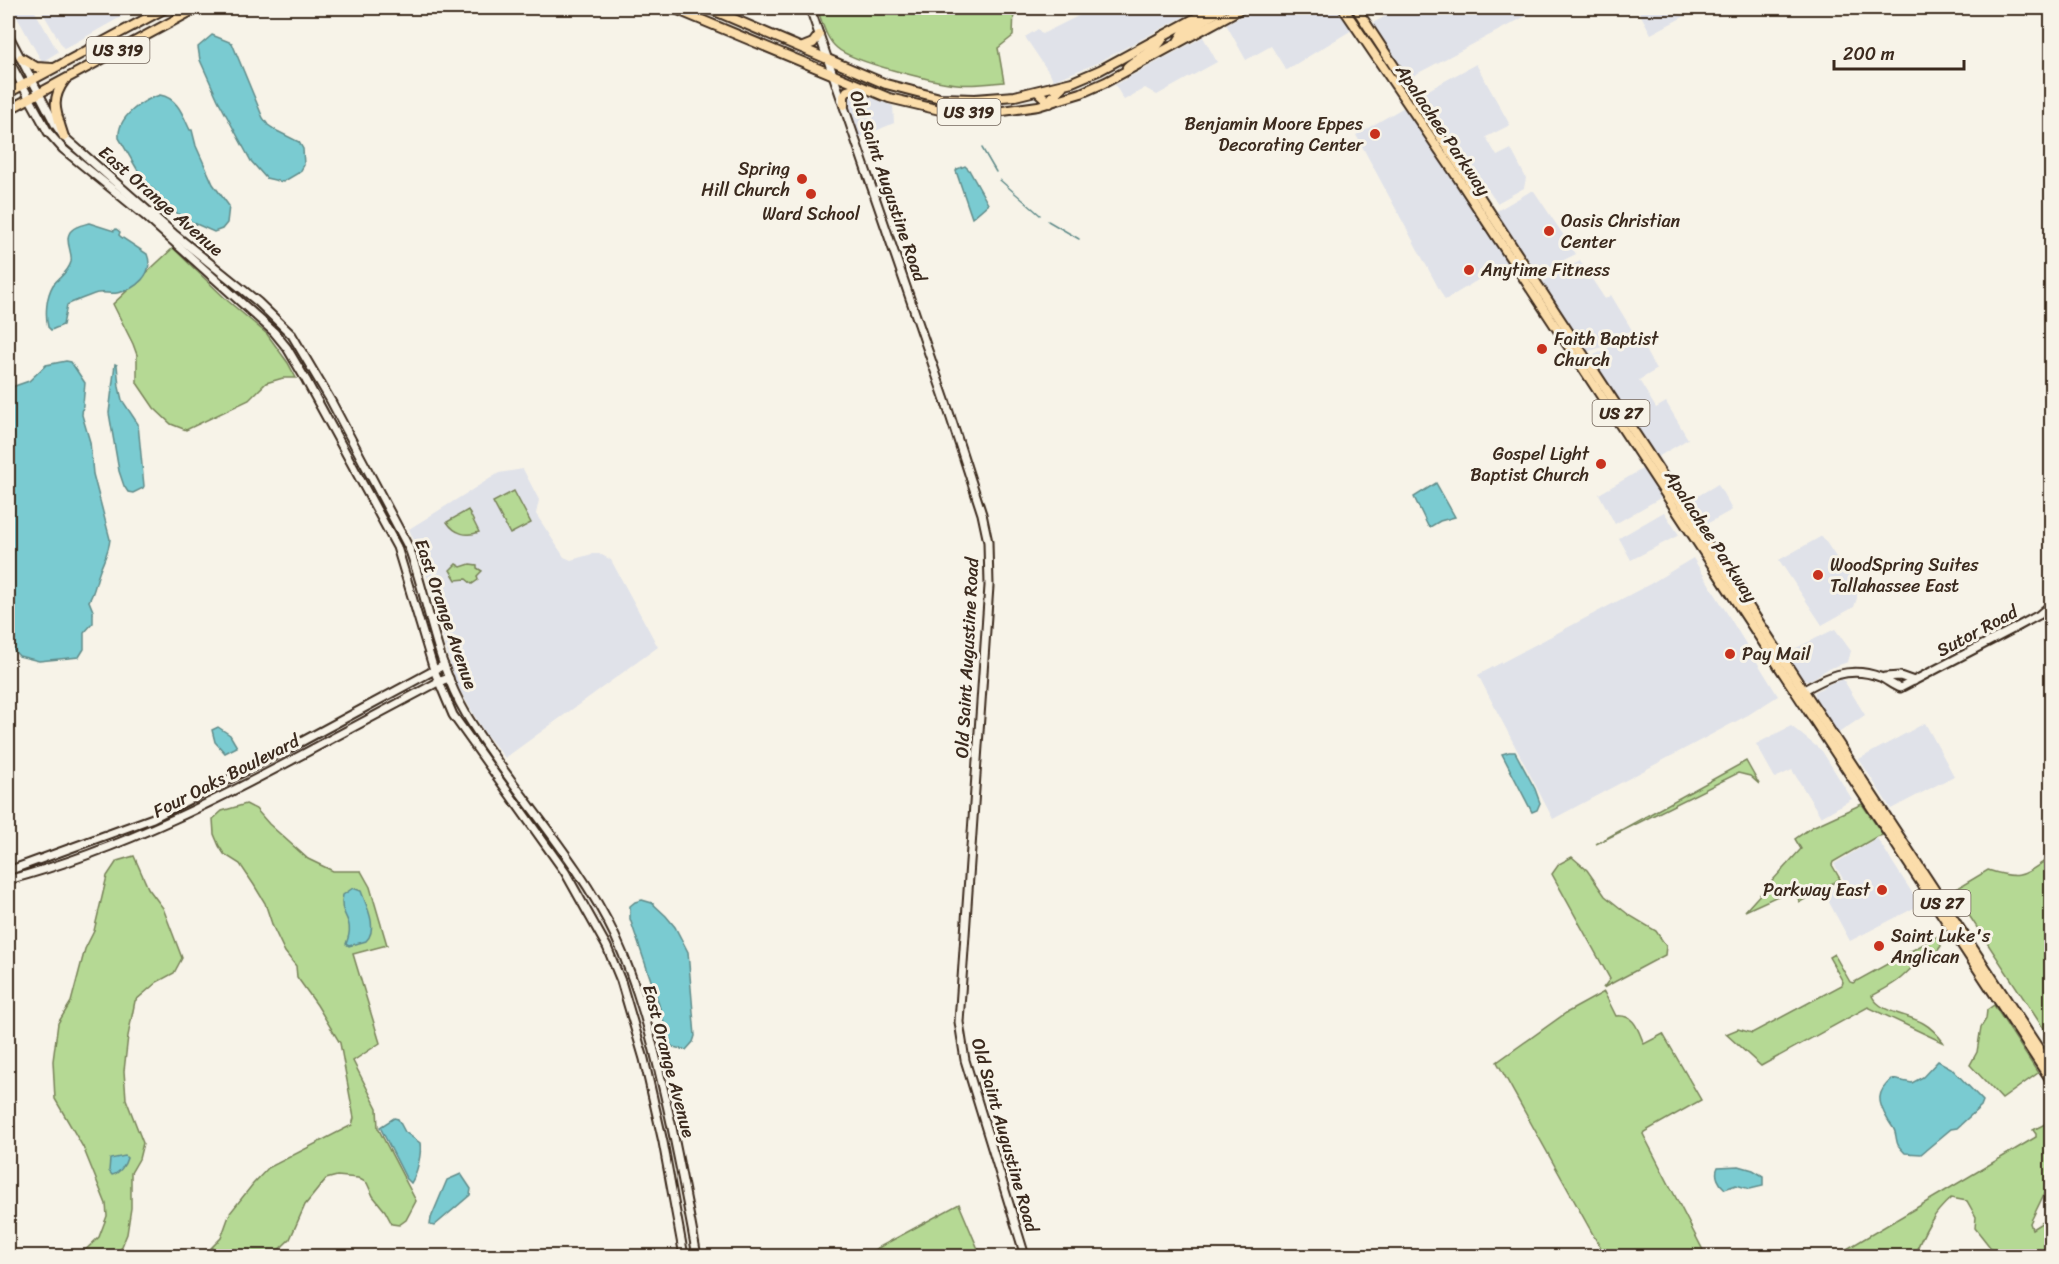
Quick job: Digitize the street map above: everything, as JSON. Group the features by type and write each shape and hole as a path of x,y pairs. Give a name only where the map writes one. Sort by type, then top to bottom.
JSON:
{"main road":[{"name":"US 319","path":"8,93 166,8"},
{"name":"US 319","path":"8,110 197,8"},
{"name":"US 319","path":"673,8 889,98 940,110 996,112 1050,103 1081,93 1125,72 1242,8"},
{"name":"US 319","path":"708,8 723,11 886,84 940,98 995,99 1038,92 1092,74 1214,8"},
{"path":"1177,43 1183,33 1224,8"},
{"name":"Apalachee Parkway","path":"1343,8 1452,169 1729,592 1800,692 1976,960 2052,1069"},
{"name":"Apalachee Parkway","path":"1356,8 1743,599 1859,789 1875,800 2052,1082"},
{"path":"803,47 813,43 819,35"},
{"path":"1125,72 1127,66 1138,57 1160,45 1164,35"},
{"path":"21,58 36,67 55,68"},
{"path":"1092,74 1100,76 1106,82 1109,71 1119,59"},
{"path":"8,84 9,61"},
{"path":"64,137 55,105 57,92 67,78"},
{"path":"1038,92 1050,103 1052,97 1065,84"},
{"path":"844,105 844,96 847,91 861,87"},
{"path":"1729,592 1743,599"}],"street":[{"name":"Old Saint Augustine Road","path":"810,8 946,403 982,514 988,542 989,586 959,1022 960,1038 969,1073 1025,1257"},
{"name":"East Orange Avenue","path":"8,34 64,137 174,234 258,302 292,335 331,400 409,548 444,665 466,714 600,906 610,927 637,991 654,1048 697,1257"},
{"name":"East Orange Avenue","path":"9,61 48,132 63,149 255,314 287,348 397,547 434,670 453,715 558,863 607,947 627,998 644,1059 663,1142 684,1257"},
{"name":"Sutor Road","path":"1800,692 1827,677 1842,672 1860,671 1914,681 2039,615 2052,604"},
{"name":"Four Oaks Boulevard","path":"8,871 153,818 444,665"},
{"name":"Sutor Road","path":"1880,676 1899,688 1901,680"},
{"name":"Four Oaks Boulevard","path":"8,879 30,874 120,842 201,808 449,678"},
{"path":"558,863 570,863"}],"shaded area":[{"path":"33,8 58,52 42,62 13,10"},
{"path":"40,8 125,8 128,13 64,49"},
{"path":"1094,8 1200,8 1093,65 1054,80 1025,37 1038,29 1042,34"},
{"path":"1257,8 1338,8 1352,30 1286,70 1271,46 1246,60 1226,24"},
{"path":"1400,8 1541,8 1407,79 1373,23"},
{"path":"1637,8 1700,8 1651,34"},
{"path":"1203,37 1217,62 1157,95 1145,88 1124,100 1115,85"},
{"path":"1476,64 1510,125 1486,137 1497,156 1511,149 1526,178 1524,188 1497,203 1421,94"},
{"path":"855,91 893,106 894,123 859,138 846,95"},
{"path":"1406,106 1509,261 1445,300 1356,135"},
{"path":"1534,191 1576,254 1536,274 1533,266 1495,212"},
{"path":"1580,261 1605,299 1611,295 1632,330 1602,347 1587,352 1542,284"},
{"path":"1636,333 1656,370 1639,380 1656,408 1666,402 1688,439 1656,458 1591,359 1594,355"},
{"path":"1644,468 1662,497 1615,524 1599,494"},
{"path":"523,469 539,500 536,514 564,557 571,560 600,554 611,560 658,647 505,758 484,732 455,682 423,561 409,529 499,473"},
{"path":"1718,484 1732,510 1701,527 1686,503"},
{"path":"1664,512 1679,535 1631,560 1619,538"},
{"name":"WoodSpring Suites Tallahassee East","path":"1822,536 1857,589 1857,598 1854,607 1822,625 1779,560"},
{"path":"1693,558 1778,696 1748,715 1553,819 1478,675 1650,584"},
{"path":"1835,629 1851,651 1848,662 1828,669 1810,680 1802,680 1786,653"},
{"path":"1843,679 1865,715 1837,734 1815,697 1815,692"},
{"path":"1925,723 1954,776 1891,809 1859,759"},
{"path":"1791,726 1822,751 1852,799 1821,817 1792,770 1775,778 1756,744"},
{"path":"1877,838 1920,905 1850,941 1824,893 1845,882 1834,864"}],"green space":[{"path":"821,8 1014,8 1013,36 998,48 1004,82 957,84 913,75 859,59 837,48 830,40 818,11"},
{"path":"173,248 228,301 267,334 296,378 283,378 266,383 249,400 186,430 171,424 154,408 137,383 137,355 113,304"},
{"path":"514,491 531,523 510,534 493,502"},
{"path":"468,510 479,532 461,533 447,522"},
{"path":"456,564 461,567 470,564 477,565 477,568 482,571 477,576 478,580 472,584 466,579 456,580 450,570"},
{"path":"1746,761 1759,784 1750,776 1738,773 1596,844"},
{"path":"246,804 256,809 269,824 308,859 333,871 361,871 370,887 387,945 353,954 380,1043 353,1061 377,1108 378,1128 416,1201 406,1220 399,1225 392,1224 367,1183 358,1178 337,1176 326,1179 305,1205 290,1239 272,1256 203,1256 221,1238 230,1213 268,1168 352,1125 354,1118 340,1043 297,977 296,966 285,952 265,903 240,864 224,854 214,834 213,819 222,811"},
{"path":"1862,804 1883,835 1833,862 1832,865 1840,879 1800,902 1793,889 1745,911 1801,849 1795,839 1812,827"},
{"path":"134,856 148,888 163,908 182,958 174,973 157,982 135,1001 128,1036 124,1071 126,1099 143,1143 139,1159 131,1173 131,1208 127,1234 118,1256 79,1256 99,1237 107,1216 106,1204 83,1147 55,1099 53,1061 58,1023 71,1002 85,949 94,931 107,876 117,861"},
{"path":"1572,857 1587,870 1605,896 1629,915 1656,931 1666,946 1665,955 1603,988 1610,979 1552,874 1559,864"},
{"path":"2051,857 2051,1040 1953,891 1988,870 2008,875 2022,874"},
{"path":"1938,936 1941,946 1936,953 1920,960 1898,981 1872,996 1876,1002 1888,1010 1926,1025 1944,1043 1868,1007 1761,1066 1726,1034 1738,1029 1752,1033 1842,985 1843,982 1829,957 1834,954 1850,982 1853,983"},
{"path":"1604,992 1616,1016 1632,1020 1644,1044 1663,1034 1701,1100 1643,1134 1706,1256 1605,1256 1497,1062 1566,1013"},
{"path":"1994,1005 2038,1073 2002,1099 1970,1065 1977,1052 1981,1027 1986,1019 1987,1010"},
{"path":"2051,1121 2051,1185 2047,1188 2030,1223 2032,1229 2051,1217 2051,1252 2043,1256 1987,1256 1994,1252 1975,1228 1976,1217 1967,1201 1951,1198 1933,1218 1914,1256 1835,1256 2036,1137 2033,1130"},
{"path":"959,1204 981,1256 942,1256 940,1253 936,1256 863,1256"}],"water":[{"path":"212,35 232,43 268,125 299,142 303,149 304,165 300,172 283,182 266,178 251,161 218,100 200,60 198,47"},
{"path":"160,95 171,100 179,108 192,130 196,146 213,184 229,206 227,223 222,229 214,232 185,219 160,200 154,190 145,183 119,138 119,130 126,116 139,105"},
{"path":"965,166 988,204 972,218 956,171"},
{"path":"89,223 114,231 116,229 120,232 121,237 147,254 149,261 146,274 137,285 124,291 96,293 67,305 63,325 51,330 48,327 46,312 48,300 53,285 70,266 69,234 75,228"},
{"path":"71,362 85,383 82,415 90,442 93,474 110,539 89,601 93,611 93,623 84,633 84,649 79,657 39,661 19,656 8,644 8,392 12,387 29,381 46,365"},
{"path":"115,364 122,400 138,424 144,486 133,493 128,492 124,486 119,471 109,413"},
{"path":"1436,483 1455,517 1440,521 1430,527 1414,497"},
{"path":"218,727 230,735 237,747 225,753 215,742 212,730"},
{"path":"1515,752 1535,789 1540,803 1537,810 1532,812 1502,754"},
{"path":"353,888 361,891 370,917 371,930 366,941 349,946 346,944 349,928 342,902 343,895"},
{"path":"642,900 652,903 666,916 675,927 688,952 695,1036 686,1050 670,1044 630,919 630,906"},
{"path":"1938,1061 1951,1068 1983,1101 1981,1106 1957,1128 1951,1129 1921,1154 1905,1153 1898,1145 1894,1130 1884,1114 1880,1103 1881,1093 1892,1079 1912,1083 1923,1077"},
{"path":"394,1118 398,1119 405,1132 420,1143 418,1163 411,1183 406,1178 380,1127"},
{"path":"125,1156 127,1158 123,1166 112,1175 109,1171 110,1159"},
{"path":"1739,1166 1763,1176 1763,1186 1750,1189 1736,1185 1725,1189 1718,1179 1718,1167"},
{"path":"461,1174 471,1189 470,1195 434,1226 430,1225 447,1180"}],"waterway":[{"path":"982,148 996,172"},
{"path":"1000,180 1040,215"},
{"path":"1048,221 1079,239"}],"place":[{"name":"Benjamin Moore Eppes Decorating Center","path":"1375,134"},
{"name":"Spring Hill Church","path":"802,179"},
{"name":"Ward School","path":"811,194"},
{"name":"Oasis Christian Center","path":"1549,231"},
{"name":"Anytime Fitness","path":"1469,270"},
{"name":"Faith Baptist Church","path":"1542,349"},
{"name":"Gospel Light Baptist Church","path":"1601,464"},
{"name":"WoodSpring Suites Tallahassee East","path":"1818,575"},
{"name":"Pay Mail","path":"1730,654"},
{"name":"Parkway East","path":"1882,890"},
{"name":"Saint Luke's Anglican","path":"1879,946"}]}
